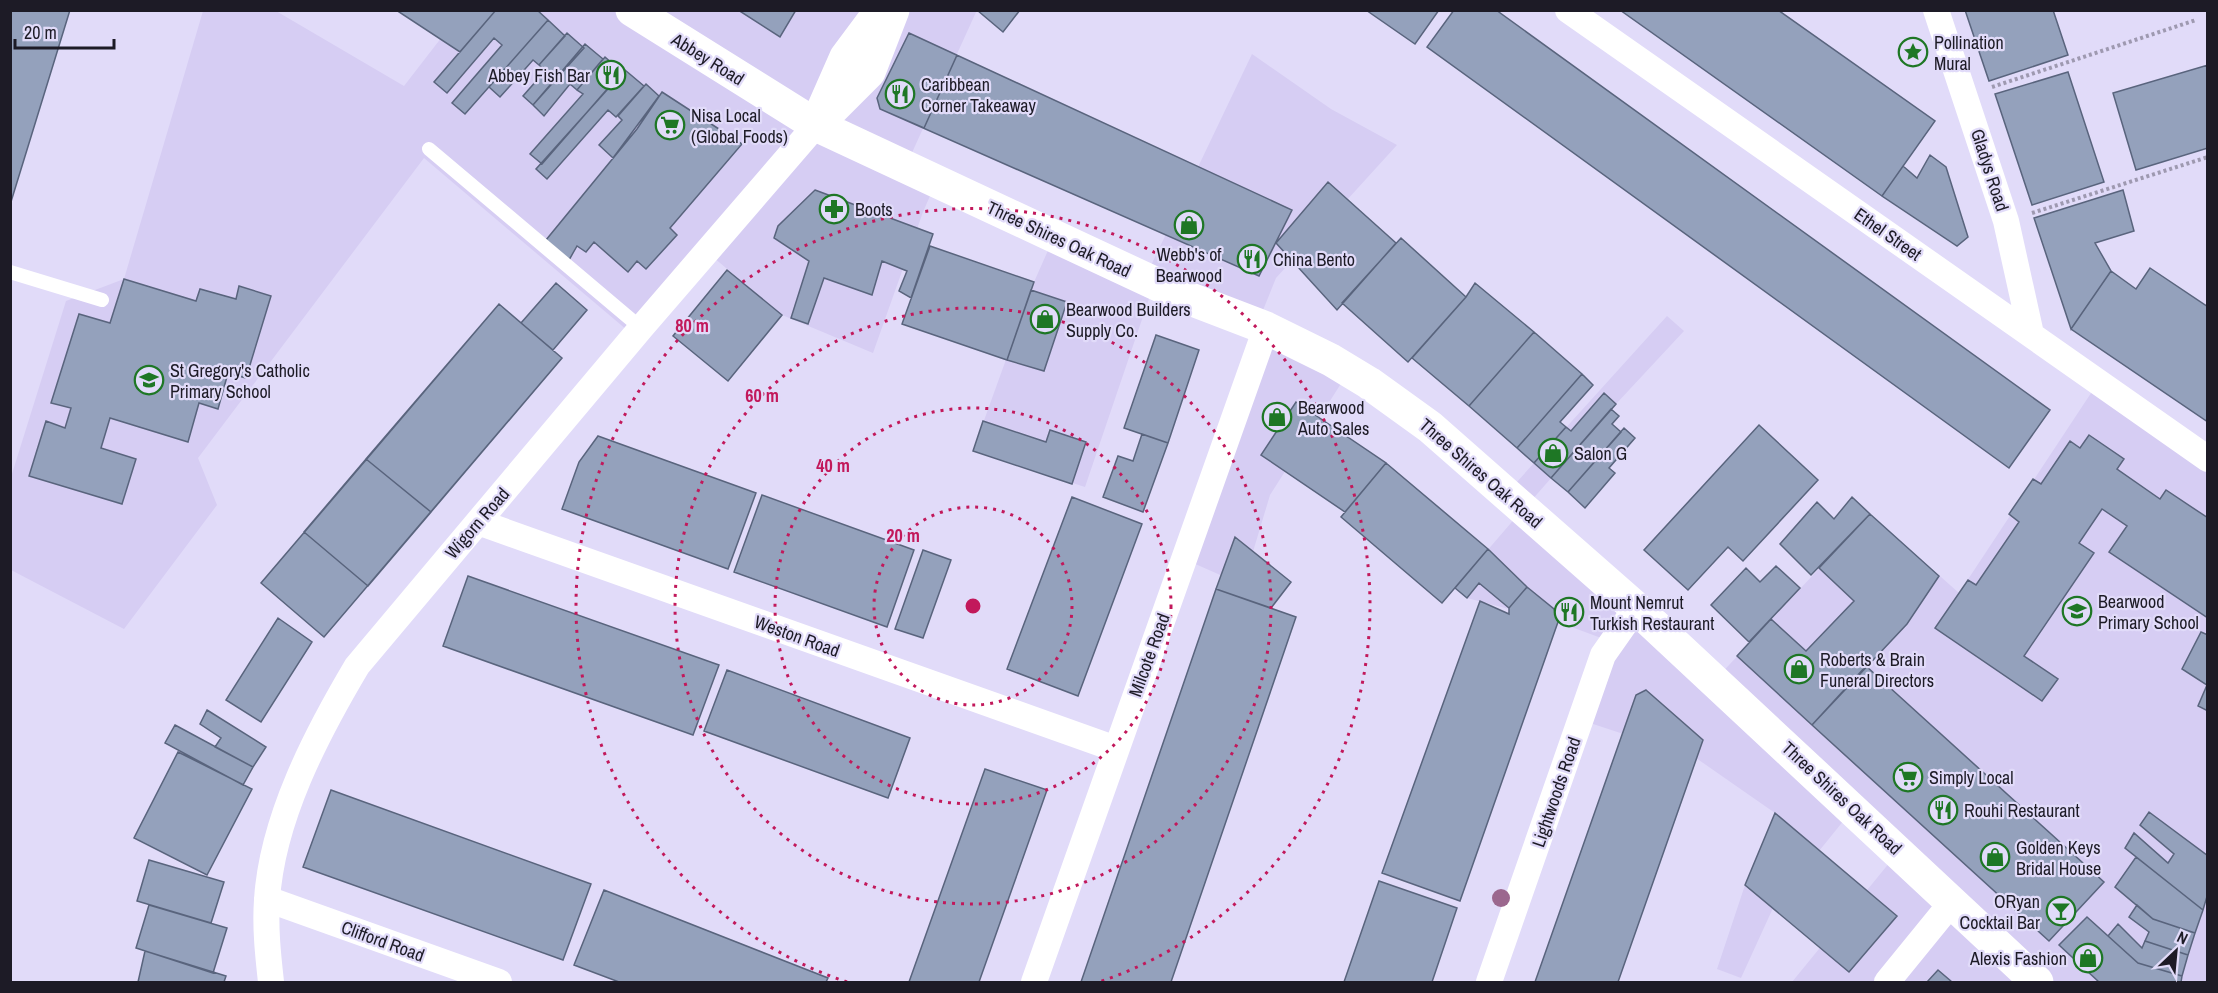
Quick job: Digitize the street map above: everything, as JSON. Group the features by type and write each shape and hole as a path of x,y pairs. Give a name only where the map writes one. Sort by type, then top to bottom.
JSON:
{"main road":[{"name":"Abbey Road","path":"632,10 816,125"},
{"path":"816,125 846,57 881,10"},
{"path":"816,125 869,72 893,10"},
{"name":"Three Shires Oak Road","path":"816,125 1180,295 1266,328 1331,360 1430,427 1636,608 1953,901 2037,982"}],"street":[{"name":"Ethel Street","path":"1568,10 2208,459"},
{"name":"Gladys Road","path":"1936,10 2006,221 2031,334"},
{"name":"Wigorn Road","path":"271,982 267,948 267,899 277,848 291,799 323,723 357,666 641,328 816,125"},
{"name":"Milcote Road","path":"1034,982 1266,328"},
{"name":"Weston Road","path":"478,522 1116,749"},
{"name":"Lightwoods Road","path":"1489,982 1603,655 1636,608"},
{"name":"Clifford Road","path":"267,899 499,982"},
{"path":"1887,982 1953,901"}],"lane":[{"path":"429,149 641,328"},
{"path":"10,272 102,300"}],"path":[{"path":"1966,95 2196,20"},
{"path":"2006,221 2208,157"}],"shaded area":[{"path":"977,10 905,168 936,182 923,212 873,353 782,315 707,252 634,336 424,158 198,458 217,505 124,629 11,570 11,477 66,301 124,279 203,11 276,11 404,86 462,11"},
{"path":"1252,54 1331,109 1397,145 1276,278 1257,325 1154,284 1085,487 973,451 1034,282 1054,237 1145,278"},
{"path":"1667,316 1684,331 1524,509 1715,680 1870,514 1959,593 2099,381 2207,459 2207,982 1792,982 1899,851 1853,809 1773,908 1741,978 1717,969 1745,885 1775,813 1696,758 1581,720 1612,642 1558,622 1467,598 1455,588 1523,509 1506,494"},
{"path":"1266,328 1349,371 1270,495 1243,585 1184,559"}],"building":[{"path":"10,10 70,10 10,205"},
{"path":"396,10 496,10 460,52"},
{"path":"496,10 537,10 548,20 465,114 452,103 502,45 494,38 447,93 434,82"},
{"path":"738,10 796,10 780,37"},
{"path":"977,10 1020,10 1003,32"},
{"path":"1366,10 1439,10 1415,44"},
{"path":"1454,10 1496,10 2050,410 2009,468 1427,47"},
{"path":"1620,10 1778,10 1935,121 1882,196"},
{"path":"1965,10 2053,10 2068,55 1989,81"},
{"path":"548,20 565,36 539,65 533,60 500,97 489,87"},
{"path":"567,33 584,48 533,105 523,96 545,71 539,65"},
{"path":"909,33 1292,210 1259,276 880,109 877,98"},
{"path":"909,33 957,55 924,128 880,109 877,98"},
{"path":"585,44 603,59 577,90 570,84 544,116 533,105"},
{"path":"605,57 622,72 542,164 530,154 583,94 577,90"},
{"path":"2208,65 2208,148 2136,170 2113,93"},
{"path":"625,70 644,86 616,117 608,110 547,179 536,169"},
{"path":"2068,72 2104,182 2032,205 1995,94"},
{"path":"646,84 659,96 613,158 599,145 622,120 618,116"},
{"path":"662,92 742,144 670,228 677,235 646,269 637,261 628,272 594,242 586,252 577,246 569,260 546,240 637,129"},
{"path":"1930,155 1946,167 1968,237 1957,246 1882,196 1903,166 1917,178"},
{"path":"1328,182 1396,243 1337,310 1276,243"},
{"path":"815,190 933,234 911,298 899,291 907,271 882,261 872,295 824,278 808,324 791,318 809,261 774,238 778,226"},
{"path":"2123,190 2134,231 2095,243 2111,271 2071,329 2034,218"},
{"path":"1401,238 1466,297 1408,362 1342,303"},
{"path":"930,246 1034,282 1007,360 902,324"},
{"path":"2150,268 2208,307 2208,422 2071,329 2111,271 2136,289"},
{"path":"727,270 782,315 728,381 673,336"},
{"path":"124,279 196,301 200,289 236,299 239,286 271,296 246,378 228,373 218,409 199,403 188,442 110,418 101,448 136,459 122,504 29,476 46,421 65,428 71,408 51,403 79,314 110,323"},
{"path":"556,283 587,310 553,350 521,323"},
{"path":"1475,283 1534,332 1469,406 1412,358 1466,297"},
{"path":"1031,290 1067,302 1044,371 1007,360"},
{"path":"499,304 562,358 324,637 261,583"},
{"path":"499,304 562,358 431,512 366,459"},
{"path":"1534,332 1582,374 1517,448 1469,406"},
{"path":"1156,335 1199,350 1168,443 1124,428"},
{"path":"1582,374 1593,385 1560,422 1566,427 1534,463 1517,448"},
{"path":"1604,393 1616,404 1551,478 1534,463 1566,427 1571,431"},
{"path":"1296,402 1386,463 1345,512 1261,455"},
{"path":"1611,409 1619,416 1612,424 1621,432 1568,492 1551,478"},
{"path":"983,421 1046,442 1050,430 1086,442 1072,484 973,451"},
{"path":"1759,425 1818,480 1743,561 1728,547 1688,590 1644,550"},
{"path":"1624,428 1635,438 1609,468 1615,473 1585,508 1568,492"},
{"path":"1142,434 1168,443 1143,512 1103,497 1118,456 1133,461"},
{"path":"2089,435 2124,459 2117,469 2160,499 2166,490 2208,518 2208,618 2109,552 2127,526 2102,509 2079,543 2094,553 2024,656 2058,679 2042,701 1935,628 1968,580 1976,585 2019,522 2009,514 2033,479 2041,484 2070,441 2080,448"},
{"path":"598,436 756,493 728,569 562,509 579,462"},
{"path":"366,459 431,512 368,586 304,532"},
{"path":"1386,463 1488,549 1442,603 1341,517"},
{"path":"762,495 914,550 887,627 734,572"},
{"path":"1072,497 1142,524 1078,696 1007,669"},
{"path":"1852,497 1870,514 1811,575 1780,544 1817,502 1834,519"},
{"path":"1870,514 1939,576 1907,624 1812,725 1737,656 1771,619 1806,651 1854,601 1819,568"},
{"path":"1235,537 1291,582 1271,608 1216,589"},
{"path":"1488,549 1527,587 1509,608 1479,583 1467,598 1455,588"},
{"path":"923,550 951,560 923,638 895,629"},
{"path":"1776,566 1800,588 1749,642 1711,605 1746,568 1760,582"},
{"path":"468,576 719,665 693,735 443,646"},
{"path":"1527,587 1554,609 1558,622 1460,901 1382,873 1480,601 1509,614 1509,608"},
{"path":"1216,589 1296,617 1171,982 1081,982"},
{"path":"278,618 312,642 261,722 226,700"},
{"path":"2201,632 2208,635 2208,711 2198,706 2207,685 2182,669"},
{"path":"1866,666 2104,882 2049,941 1812,725"},
{"path":"727,670 910,738 888,798 704,731"},
{"path":"1646,690 1703,740 1618,982 1535,982 1636,695"},
{"path":"207,710 266,747 253,767 215,747 221,738 200,724"},
{"path":"175,725 253,767 243,785 165,743"},
{"path":"178,752 252,789 207,875 134,838"},
{"path":"985,769 1047,790 979,982 909,982"},
{"path":"331,790 591,884 563,960 303,867"},
{"path":"2149,812 2208,856 2208,893 2203,910 2125,848 2134,833 2168,863 2174,854 2140,825"},
{"path":"1775,813 1897,916 1849,972 1745,885"},
{"path":"2136,857 2203,910 2195,933 2153,919 2115,887"},
{"path":"149,860 224,882 211,923 137,901"},
{"path":"1379,881 1457,908 1432,982 1344,982"},
{"path":"604,890 828,978 826,982 619,982 574,965"},
{"path":"149,905 227,928 213,973 136,948"},
{"path":"2137,905 2153,919 2195,933 2188,955 2145,941 2149,932 2129,917"},
{"path":"2087,917 2138,963 2182,976 2181,982 2099,982 2059,945"},
{"path":"2118,924 2142,948 2145,941 2188,955 2182,976 2138,963 2108,936"},
{"path":"145,951 226,976 224,982 138,982"},
{"path":"1938,970 1952,982 1927,982"}],"place":[{"name":"Pollination Mural","path":"1913,52"},
{"name":"Abbey Fish Bar","path":"611,75"},
{"name":"Caribbean Corner Takeaway","path":"900,94"},
{"name":"Nisa Local (Global Foods)","path":"670,125"},
{"name":"Boots","path":"834,209"},
{"name":"Webb's of Bearwood","path":"1189,225"},
{"name":"China Bento","path":"1252,259"},
{"name":"Bearwood Builders Supply Co.","path":"1045,319"},
{"name":"St Gregory's Catholic Primary School","path":"149,380"},
{"name":"Bearwood Auto Sales","path":"1277,417"},
{"name":"Salon G","path":"1553,453"},
{"name":"Bearwood Primary School","path":"2077,611"},
{"name":"Mount Nemrut Turkish Restaurant","path":"1569,612"},
{"name":"Roberts & Brain Funeral Directors","path":"1799,669"},
{"name":"Simply Local","path":"1908,777"},
{"name":"Rouhi Restaurant","path":"1943,810"},
{"name":"Golden Keys Bridal House","path":"1995,857"},
{"name":"ORyan Cocktail Bar","path":"2061,911"},
{"name":"Alexis Fashion","path":"2088,958"}]}
